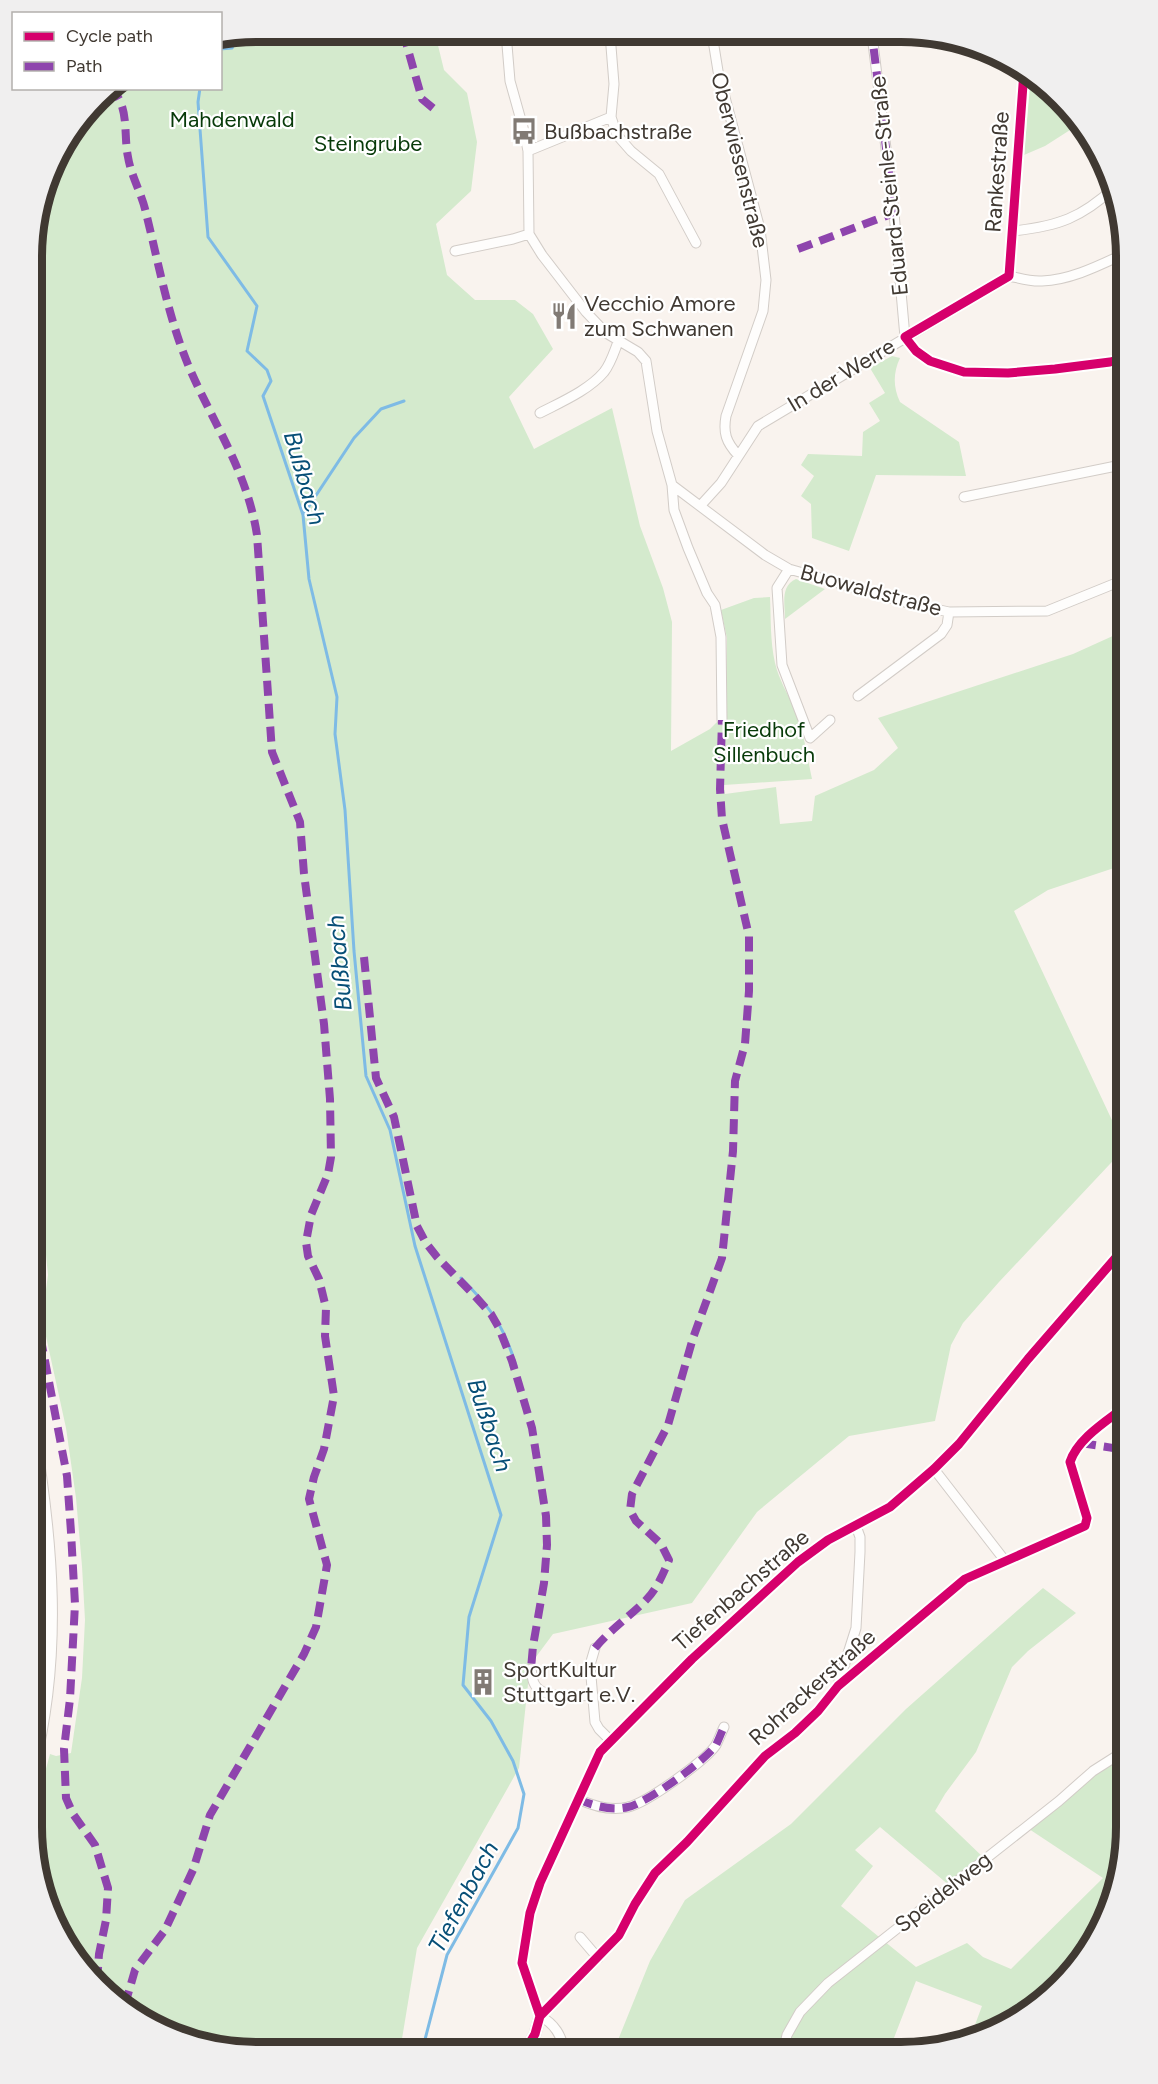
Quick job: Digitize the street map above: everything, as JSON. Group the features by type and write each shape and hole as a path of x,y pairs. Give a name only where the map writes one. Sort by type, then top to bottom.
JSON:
{"main road":[{"path":"42,1487 50,1567 51,1621 42,1722"}],"street":[{"path":"507,42 510,81 525,131 528,151 529,234 542,255 586,312 606,333 638,352 646,361 657,431 672,485 674,510 707,592 715,605 722,637 722,720"},
{"path":"611,42 614,84 611,117 617,135 630,151 659,174 696,243"},
{"name":"Oberwiesenstraße","path":"713,42 718,71 760,229 765,271 763,312 726,416 724,429 727,444 738,455"},
{"name":"Eduard-Steinle-Straße","path":"873,42 894,213 905,337"},
{"name":"Rankestraße","path":"1009,276 1023,80"},
{"path":"528,151 611,117"},
{"path":"1013,231 1042,228 1068,220 1095,205 1107,194"},
{"path":"455,251 529,234"},
{"path":"1009,276 1041,281 1060,278 1100,266 1116,258"},
{"name":"In der Werre","path":"701,505 721,483 758,426 1009,276"},
{"path":"905,337 916,351 930,361 964,372 1008,373 1116,360"},
{"path":"540,413 580,391 600,376 609,365 618,342"},
{"path":"964,497 1116,466"},
{"name":"Buowaldstraße","path":"672,485 765,555 789,569 908,603 949,612 1047,611 1116,583"},
{"path":"789,569 777,588 782,665 810,738 830,720"},
{"path":"858,696 941,634 947,625 949,612"},
{"name":"Tiefenbachstraße","path":"540,2016 522,1963 533,1903 600,1752 692,1659 798,1562 828,1540 890,1507 934,1469 959,1444 1028,1359 1116,1258"},
{"name":"Rohrackerstraße","path":"530,2042 540,2016 619,1935 655,1873 687,1842 765,1756 795,1733 818,1711 838,1686 965,1579 1085,1526 1087,1518 1070,1462 1073,1452 1081,1443 1116,1414"},
{"path":"934,1469 1006,1562"},
{"path":"838,1686 856,1628 860,1537 856,1526"},
{"path":"595,1648 590,1665 596,1722 599,1729 610,1740"},
{"path":"531,1669 534,1685 539,1690 564,1697 592,1695"},
{"path":"578,1799 597,1807 628,1807 649,1799 706,1755 716,1745 724,1727"},
{"name":"Speidelweg","path":"785,2042 800,2012 828,1983 1059,1801 1093,1771 1116,1756"},
{"path":"580,1937 598,1958"},
{"path":"540,2016 549,2020 563,2042"}],"green space":[{"path":"243,42 437,42 444,70 467,93 477,142 471,191 436,224 447,275 475,300 515,300 533,314 553,349 509,397 534,449 612,408 640,526 663,588 672,622 671,751 710,729 726,713 727,638 721,610 754,598 770,597 771,638 775,663 798,718 812,779 724,785 725,794 776,787 780,824 812,821 815,796 874,770 898,748 878,718 1073,654 1116,635 1116,867 1048,890 1014,911 1116,1129 1116,1158 963,1323 951,1345 935,1421 849,1436 757,1512 692,1603 553,1634 530,1665 519,1768 417,1948 401,2042 243,2042 201,2035 175,2026 137,2006 95,1969 78,1947 58,1909 49,1883 42,1841 42,1784 50,1754 56,1756 71,1753 82,1678 85,1620 76,1498 66,1428 42,1318 48,1275 42,1238 42,243 53,188 78,137 95,115 121,90 222,90 222,45"},
{"path":"1030,85 1073,128 1045,146 1024,155"},
{"path":"892,356 900,358 895,380 900,402 959,442 966,476 876,475 849,551 812,538 811,504 801,496 814,476 801,465 808,454 862,456 863,432 880,421 869,403 885,393 870,368"},
{"path":"796,579 825,589 785,619 785,591"},
{"path":"1043,1588 1076,1613 1028,1651 1012,1667 976,1752 935,1811 985,1859 950,1886 880,1827 855,1850 873,1866 841,1906 916,1967 967,1943 983,1957 1011,1969 1103,1878 1026,1827 1116,1758 1116,1841 1109,1883 1094,1922 1080,1947 1063,1969 1021,2006 973,2030 982,2006 916,1981 892,2042 620,2042 618,2040 650,1961 685,1900 791,1824 906,1709"}],"waterway":[{"name":"Bußbach","path":"222,49 232,48 234,43"},
{"name":"Bußbach","path":"200,90 198,102 208,237 257,306 247,351 267,370 271,381 263,396 303,515 309,579 337,697 335,734 345,810 354,951 366,1076 390,1130 415,1246 501,1515 469,1617 463,1685 491,1721 513,1761 524,1794 518,1828 447,1955 424,2042"},
{"path":"303,515 354,438 381,409 404,401"},
{"path":"461,1278 495,1318 507,1340 516,1366"}],"marked path":[{"path":"406,42 422,99 434,109"},
{"path":"798,249 894,213 873,42"},
{"path":"115,95 122,106 129,164 144,206 175,329 189,367 238,469 246,490 257,535 272,752 300,822 304,874 324,1024 330,1099 331,1157 328,1174 311,1215 306,1242 308,1256 319,1279 326,1308 325,1336 334,1396 324,1449 309,1499 327,1565 316,1627 304,1654 210,1815 193,1870 165,1930 135,1970 127,1999"},
{"path":"595,1648 650,1596 669,1560 661,1544 636,1521 630,1510 632,1494 668,1425 693,1338 722,1258 733,1151 735,1081 745,1044 749,991 749,936 722,819 720,789 722,720"},
{"path":"364,957 376,1078 394,1117 417,1226 437,1257 491,1314 499,1328 512,1361 532,1428 546,1516 547,1545 544,1583 531,1669"},
{"path":"42,1345 67,1476 75,1604 70,1699 64,1749 66,1798 73,1814 95,1845 108,1888 106,1920 98,1972"},
{"path":"1081,1443 1116,1448"},
{"path":"578,1799 609,1808 622,1808 637,1804 662,1790 701,1760 716,1745 724,1727"}],"cycle path":[{"path":"1023,80 1009,276 905,337 916,351 930,361 964,372 1008,373 1116,360"},
{"path":"540,2016 522,1963 530,1913 540,1883 600,1752 692,1659 798,1562 828,1540 890,1507 934,1469 959,1444 1028,1359 1116,1258"},
{"path":"530,2042 540,2016 619,1935 655,1873 687,1842 765,1756 795,1733 818,1711 838,1686 965,1579 1085,1526 1087,1518 1070,1462 1079,1445 1116,1414"}],"place":[{"name":"Bußbachstraße","path":"524,131"},
{"name":"Vecchio Amore zum Schwanen","path":"564,316"},
{"name":"SportKultur Stuttgart e.V.","path":"483,1682"}],"park label":[{"name":"Mahdenwald","path":"232,119"},
{"name":"Steingrube","path":"368,143"},
{"name":"Friedhof Sillenbuch","path":"764,742"}],"water label":[{"name":"Tiefenbach","path":"463,1897"}]}
